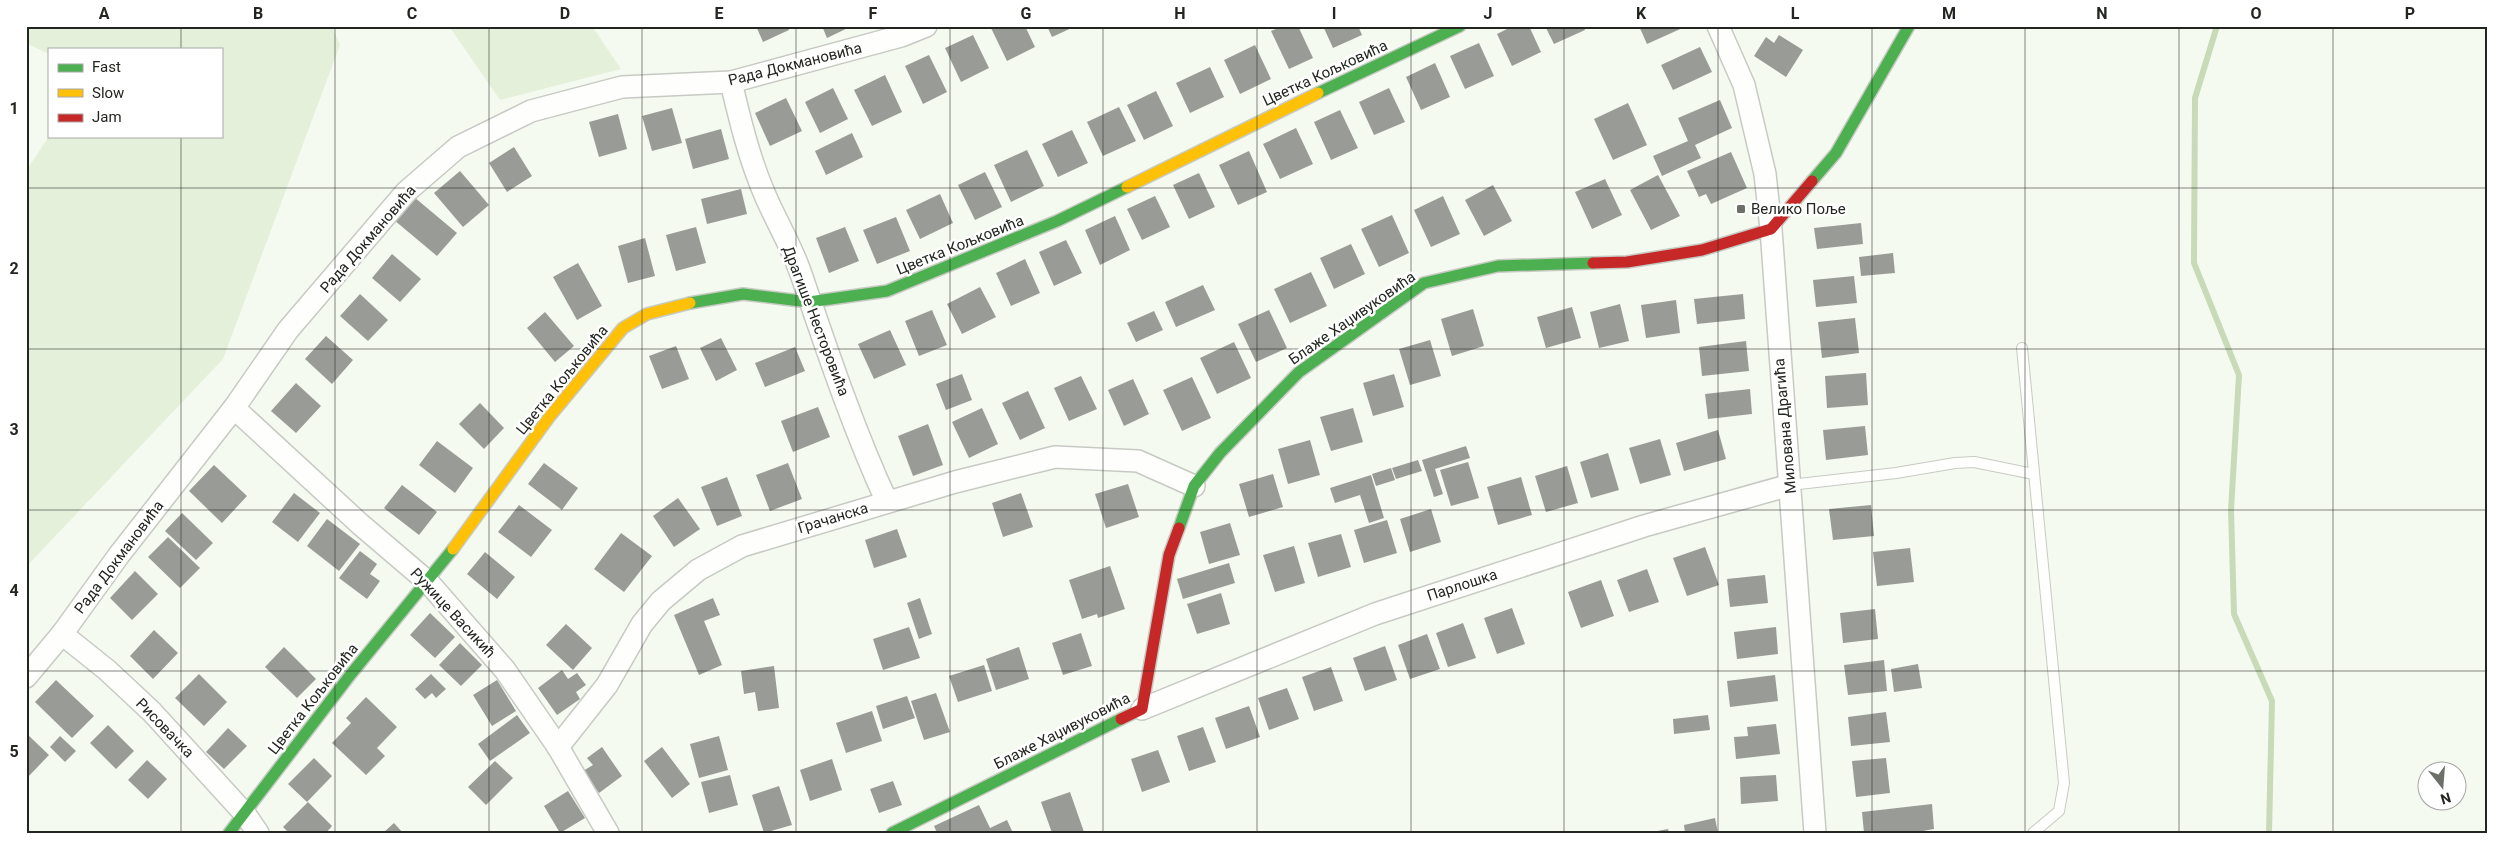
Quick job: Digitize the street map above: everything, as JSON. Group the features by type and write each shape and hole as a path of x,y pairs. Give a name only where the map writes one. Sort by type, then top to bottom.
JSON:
{"street":[{"name":"Рада Докмановића","path":"26,677 62,634 119,554 234,408 288,330 406,192 458,147 531,111 622,88 730,82 901,36 926,26"},
{"name":"Цветка Кољковића","path":"229,833 351,674 428,582 489,504 550,416 623,328 647,314 682,304 743,294 809,302 887,292 1056,221 1274,114 1460,26"},
{"name":"Милована Драгића","path":"1718,26 1744,84 1765,174 1771,229 1816,833"},
{"path":"1771,229 1836,153 1909,26"},
{"name":"Драгише Несторовића","path":"730,82 749,151 764,194 801,273 809,302 870,466 886,502"},
{"name":"Блаже Хаџивуковића","path":"892,833 1142,709 1169,556 1194,486 1220,453 1298,372 1424,283 1498,266 1627,262 1702,250 1771,229"},
{"name":"Ружице Васикић","path":"234,408 360,524 428,582 505,670 558,747 608,833"},
{"name":"Грачанска","path":"558,747 607,685 642,624 661,601 698,570 742,546 954,482 1055,457 1138,461 1194,486"},
{"name":"Парлошка","path":"1142,709 1375,614 1644,526 1790,484"},
{"name":"Рисовачка","path":"62,634 107,670 152,712 245,814 258,833"}],"lane":[{"path":"2022,348 2064,783 2059,810 2033,833"},
{"path":"1790,484 1896,473 1955,463 1974,462 2034,474"}],"green space":[{"path":"26,26 332,26 340,45 223,359 26,567 26,171 48,138 222,138 222,48 48,48 48,54 26,43"},
{"path":"449,26 592,26 621,69 500,100"}],"building":[{"path":"756,26 788,26 789,30 763,42"},
{"path":"822,26 852,26 827,38"},
{"path":"990,26 1025,26 1035,47 1007,61"},
{"path":"1047,26 1076,26 1052,37"},
{"path":"1283,26 1298,26 1313,58 1289,69 1271,31"},
{"path":"1323,26 1358,26 1362,35 1333,48"},
{"path":"1513,26 1529,26 1541,52 1512,66 1497,34"},
{"path":"1545,26 1584,26 1585,30 1554,44"},
{"path":"1639,26 1687,26 1647,44"},
{"path":"973,35 989,68 961,82 945,48"},
{"path":"1779,35 1803,50 1786,77 1754,56 1766,37 1774,43"},
{"path":"1479,43 1494,76 1465,89 1450,56"},
{"path":"1255,45 1271,79 1240,94 1224,60"},
{"path":"1700,47 1712,72 1673,90 1661,65"},
{"path":"929,55 947,92 923,104 905,66"},
{"path":"1435,63 1450,97 1421,110 1406,77"},
{"path":"1210,67 1224,97 1190,113 1176,83"},
{"path":"885,75 902,112 872,126 854,90"},
{"path":"833,88 848,119 820,133 805,102"},
{"path":"1389,88 1405,122 1374,135 1359,102"},
{"path":"1156,91 1173,126 1144,140 1127,105"},
{"path":"786,98 802,131 770,146 755,113"},
{"path":"1720,100 1732,128 1695,145 1701,158 1662,176 1653,156 1688,141 1678,118"},
{"path":"1628,103 1647,145 1613,160 1594,119"},
{"path":"1119,107 1136,141 1103,156 1087,122"},
{"path":"672,108 682,143 652,151 642,116"},
{"path":"1340,110 1358,148 1331,160 1314,122"},
{"path":"618,114 627,149 599,157 589,122"},
{"path":"1296,128 1313,164 1280,179 1263,144"},
{"path":"721,129 729,159 693,169 685,139"},
{"path":"1072,130 1088,163 1058,177 1042,144"},
{"path":"852,133 863,157 826,175 815,151"},
{"path":"514,147 532,176 507,192 489,163"},
{"path":"1027,150 1044,186 1011,202 994,165"},
{"path":"1249,151 1267,192 1238,205 1219,165"},
{"path":"1731,152 1747,188 1711,204 1706,194 1699,197 1687,171"},
{"path":"460,171 489,205 463,227 434,193"},
{"path":"985,172 1002,207 975,220 958,185"},
{"path":"1199,173 1215,207 1189,219 1173,185"},
{"path":"1658,175 1680,216 1651,230 1630,190"},
{"path":"1605,179 1622,215 1592,229 1575,192"},
{"path":"1493,185 1512,221 1484,236 1465,200"},
{"path":"741,189 747,214 707,224 701,199"},
{"path":"940,194 953,223 920,239 906,210"},
{"path":"1155,196 1170,227 1142,240 1127,209"},
{"path":"1443,196 1460,234 1431,247 1414,210"},
{"path":"414,197 457,233 437,256 394,220"},
{"path":"1392,215 1409,253 1379,267 1361,229"},
{"path":"1115,216 1130,250 1100,265 1085,230"},
{"path":"896,217 910,251 877,264 863,230"},
{"path":"1861,223 1863,244 1817,249 1814,228"},
{"path":"696,227 706,263 676,271 666,235"},
{"path":"845,227 859,261 829,273 816,238"},
{"path":"645,238 655,276 628,283 618,246"},
{"path":"1066,240 1082,273 1054,286 1039,252"},
{"path":"1351,244 1365,274 1334,289 1320,258"},
{"path":"1893,253 1895,273 1861,276 1859,257"},
{"path":"392,254 421,279 400,302 372,278"},
{"path":"1025,259 1040,293 1011,306 996,273"},
{"path":"578,263 602,306 577,320 553,277"},
{"path":"1311,272 1327,306 1290,323 1274,289"},
{"path":"1854,276 1857,303 1816,307 1813,280"},
{"path":"1203,285 1215,310 1176,327 1165,302"},
{"path":"980,287 996,317 962,334 947,304"},
{"path":"360,294 388,320 368,341 340,316"},
{"path":"1743,294 1745,319 1697,324 1694,299"},
{"path":"1676,300 1680,333 1646,338 1641,305"},
{"path":"1620,304 1629,341 1599,348 1590,312"},
{"path":"1572,307 1581,338 1546,348 1537,317"},
{"path":"1473,309 1484,346 1452,356 1441,319"},
{"path":"932,310 947,345 919,356 905,321"},
{"path":"1269,310 1287,348 1256,362 1238,324"},
{"path":"1154,311 1163,330 1136,342 1127,323"},
{"path":"545,312 574,346 555,362 527,328"},
{"path":"1855,318 1859,353 1822,358 1818,322"},
{"path":"890,330 906,365 874,379 858,344"},
{"path":"326,336 353,360 332,384 305,359"},
{"path":"721,338 737,370 716,381 700,348"},
{"path":"1430,340 1441,376 1410,385 1399,349"},
{"path":"1746,341 1749,371 1702,376 1699,347"},
{"path":"1234,342 1251,378 1217,394 1200,358"},
{"path":"676,346 689,379 662,389 649,356"},
{"path":"795,347 805,371 765,387 755,363"},
{"path":"1866,373 1868,405 1827,408 1825,376"},
{"path":"962,374 972,400 946,410 936,384"},
{"path":"1394,374 1404,407 1373,416 1363,383"},
{"path":"1081,376 1097,409 1069,421 1054,388"},
{"path":"1192,377 1211,418 1182,431 1163,390"},
{"path":"1133,379 1149,414 1124,426 1108,390"},
{"path":"296,383 321,406 296,433 271,411"},
{"path":"1750,389 1752,414 1708,419 1705,394"},
{"path":"1028,391 1045,428 1020,440 1002,403"},
{"path":"480,403 504,428 484,449 459,424"},
{"path":"818,407 830,437 793,452 781,421"},
{"path":"982,408 998,444 969,458 952,422"},
{"path":"1353,408 1363,442 1331,451 1320,417"},
{"path":"928,424 943,465 913,476 898,436"},
{"path":"1865,426 1868,455 1826,460 1823,430"},
{"path":"1718,430 1726,459 1684,471 1676,443"},
{"path":"1660,439 1671,475 1640,484 1629,448"},
{"path":"1310,440 1320,475 1288,484 1278,449"},
{"path":"437,441 473,468 455,493 419,465"},
{"path":"1466,446 1470,458 1435,469 1443,494 1434,497 1422,460"},
{"path":"1608,453 1619,490 1591,498 1580,462"},
{"path":"1418,460 1422,471 1396,479 1392,468"},
{"path":"1468,462 1479,498 1451,506 1440,470"},
{"path":"544,463 578,488 562,510 528,484"},
{"path":"788,463 802,499 770,511 756,475"},
{"path":"214,465 247,496 222,523 189,491"},
{"path":"1567,466 1578,503 1546,512 1535,476"},
{"path":"1391,468 1395,480 1376,486 1372,474"},
{"path":"1273,474 1283,507 1249,517 1239,484"},
{"path":"1371,475 1384,518 1369,523 1360,495 1335,503 1330,488"},
{"path":"727,477 742,516 717,526 701,487"},
{"path":"1521,477 1532,515 1498,525 1487,487"},
{"path":"1128,484 1139,517 1106,528 1095,494"},
{"path":"402,485 437,512 419,535 384,508"},
{"path":"294,493 320,513 298,542 272,522"},
{"path":"1021,493 1033,527 1003,537 992,503"},
{"path":"678,498 700,529 674,547 653,516"},
{"path":"519,505 552,530 531,557 498,532"},
{"path":"1871,505 1874,536 1833,540 1829,509"},
{"path":"1431,509 1441,542 1410,552 1400,519"},
{"path":"182,513 213,543 196,560 165,531"},
{"path":"327,519 360,544 339,571 307,546"},
{"path":"1387,520 1397,553 1364,563 1354,530"},
{"path":"1230,523 1240,555 1209,564 1200,532"},
{"path":"897,529 907,557 874,568 865,540"},
{"path":"621,533 652,556 624,592 594,569"},
{"path":"1341,534 1351,567 1318,577 1308,543"},
{"path":"168,537 200,568 180,588 148,557"},
{"path":"1294,546 1305,583 1275,592 1263,555"},
{"path":"1705,547 1719,585 1687,596 1673,558"},
{"path":"1910,548 1914,582 1877,586 1873,552"},
{"path":"360,551 377,564 370,574 380,581 367,599 339,578"},
{"path":"485,552 515,577 497,599 467,574"},
{"path":"1229,563 1235,583 1183,599 1177,579"},
{"path":"1110,566 1125,609 1098,618 1097,614 1082,619 1069,580"},
{"path":"1647,569 1659,602 1629,612 1617,580"},
{"path":"135,571 158,594 132,620 110,598"},
{"path":"1765,575 1768,603 1730,607 1727,579"},
{"path":"1601,580 1614,616 1581,628 1568,592"},
{"path":"1221,593 1230,624 1197,634 1187,604"},
{"path":"713,598 720,615 704,621 722,665 699,675 674,615"},
{"path":"920,598 932,634 919,639 907,603"},
{"path":"1512,608 1525,644 1497,654 1484,618"},
{"path":"1875,609 1878,639 1843,643 1840,613"},
{"path":"430,613 455,637 435,658 410,635"},
{"path":"1463,623 1476,658 1448,667 1436,633"},
{"path":"566,624 592,648 573,670 546,645"},
{"path":"909,627 920,658 883,670 873,639"},
{"path":"1776,627 1778,654 1737,659 1734,632"},
{"path":"154,630 178,653 153,679 130,656"},
{"path":"1081,633 1092,666 1063,675 1052,643"},
{"path":"1427,634 1440,669 1410,679 1398,645"},
{"path":"460,643 482,665 461,686 439,665"},
{"path":"1385,646 1397,680 1365,691 1353,658"},
{"path":"284,647 316,679 297,698 265,667"},
{"path":"1019,647 1029,679 996,690 986,659"},
{"path":"1884,660 1887,691 1848,695 1844,665"},
{"path":"1918,664 1922,688 1894,692 1891,669"},
{"path":"984,665 992,691 958,702 949,676"},
{"path":"774,666 779,708 758,711 755,692 744,694 741,671"},
{"path":"1331,667 1343,701 1314,711 1302,677"},
{"path":"562,670 568,679 577,673 586,685 576,692 580,699 557,715 538,688"},
{"path":"199,674 227,702 204,726 175,698"},
{"path":"431,674 446,689 436,698 432,693 425,699 415,689"},
{"path":"1775,675 1778,701 1730,707 1727,681"},
{"path":"56,680 94,716 72,738 35,702"},
{"path":"497,680 516,711 492,726 473,695"},
{"path":"1287,688 1299,719 1269,730 1258,698"},
{"path":"936,693 950,732 924,740 911,701"},
{"path":"907,696 915,718 883,729 876,706"},
{"path":"366,697 397,727 377,748 385,756 366,775 332,743 351,723 346,718"},
{"path":"1249,706 1260,737 1226,749 1215,718"},
{"path":"872,711 882,741 846,753 836,723"},
{"path":"1886,712 1890,742 1851,746 1848,717"},
{"path":"517,715 530,733 490,761 478,744"},
{"path":"1708,715 1710,730 1674,734 1673,719"},
{"path":"1776,724 1780,754 1736,759 1734,737 1748,736 1747,727"},
{"path":"108,725 134,751 116,769 90,743"},
{"path":"1203,727 1216,762 1189,771 1177,736"},
{"path":"228,728 247,746 224,769 206,752"},
{"path":"26,733 49,755 28,777 26,775"},
{"path":"60,736 76,751 65,762 50,747"},
{"path":"719,736 728,770 699,778 690,744"},
{"path":"602,747 622,776 599,793 583,771 593,765 587,758"},
{"path":"662,747 690,784 672,798 644,761"},
{"path":"1158,750 1170,782 1142,792 1131,759"},
{"path":"314,758 332,776 307,802 288,784"},
{"path":"1886,758 1890,793 1856,797 1852,761"},
{"path":"832,759 842,790 810,801 800,770"},
{"path":"147,760 167,779 148,799 128,780"},
{"path":"495,761 513,778 486,805 468,787"},
{"path":"730,775 738,805 709,813 701,782"},
{"path":"1776,775 1778,801 1741,804 1740,777"},
{"path":"893,781 902,805 879,813 870,789"},
{"path":"779,786 792,825 764,833 752,795"},
{"path":"568,791 585,818 560,833 544,806"},
{"path":"1070,792 1084,832 1052,833 1041,802"},
{"path":"308,802 332,826 326,833 289,833 283,827"},
{"path":"1932,804 1934,829 1912,833 1864,833 1862,812"},
{"path":"979,805 990,828 1007,820 1013,833 937,833 934,826"},
{"path":"1715,818 1718,833 1685,833 1684,825"},
{"path":"394,823 403,833 383,833"},
{"path":"1668,829 1669,833 1652,833 1652,832"}],"waterway":[{"path":"2217,26 2195,98 2194,263 2239,375 2231,510 2234,614 2272,701 2269,833"}],"traffic: fast":[{"path":"1318,93 1460,26"},
{"path":"1812,181 1836,153 1909,26"},
{"path":"690,303 743,294 809,302 887,291 1057,221 1127,187"},
{"path":"1179,528 1194,486 1220,453 1299,372 1424,283 1498,266 1593,263"},
{"path":"229,833 351,674 453,549"},
{"path":"892,833 1121,719"}],"traffic: slow":[{"path":"1127,187 1318,93"},
{"path":"453,549 550,416 623,328 647,314 690,303"}],"traffic: jam":[{"path":"1593,263 1627,262 1702,250 1771,229 1812,181"},
{"path":"1121,719 1142,709 1169,555 1179,528"}],"place":[{"name":"Велико Поље","path":"1741,209"}]}
